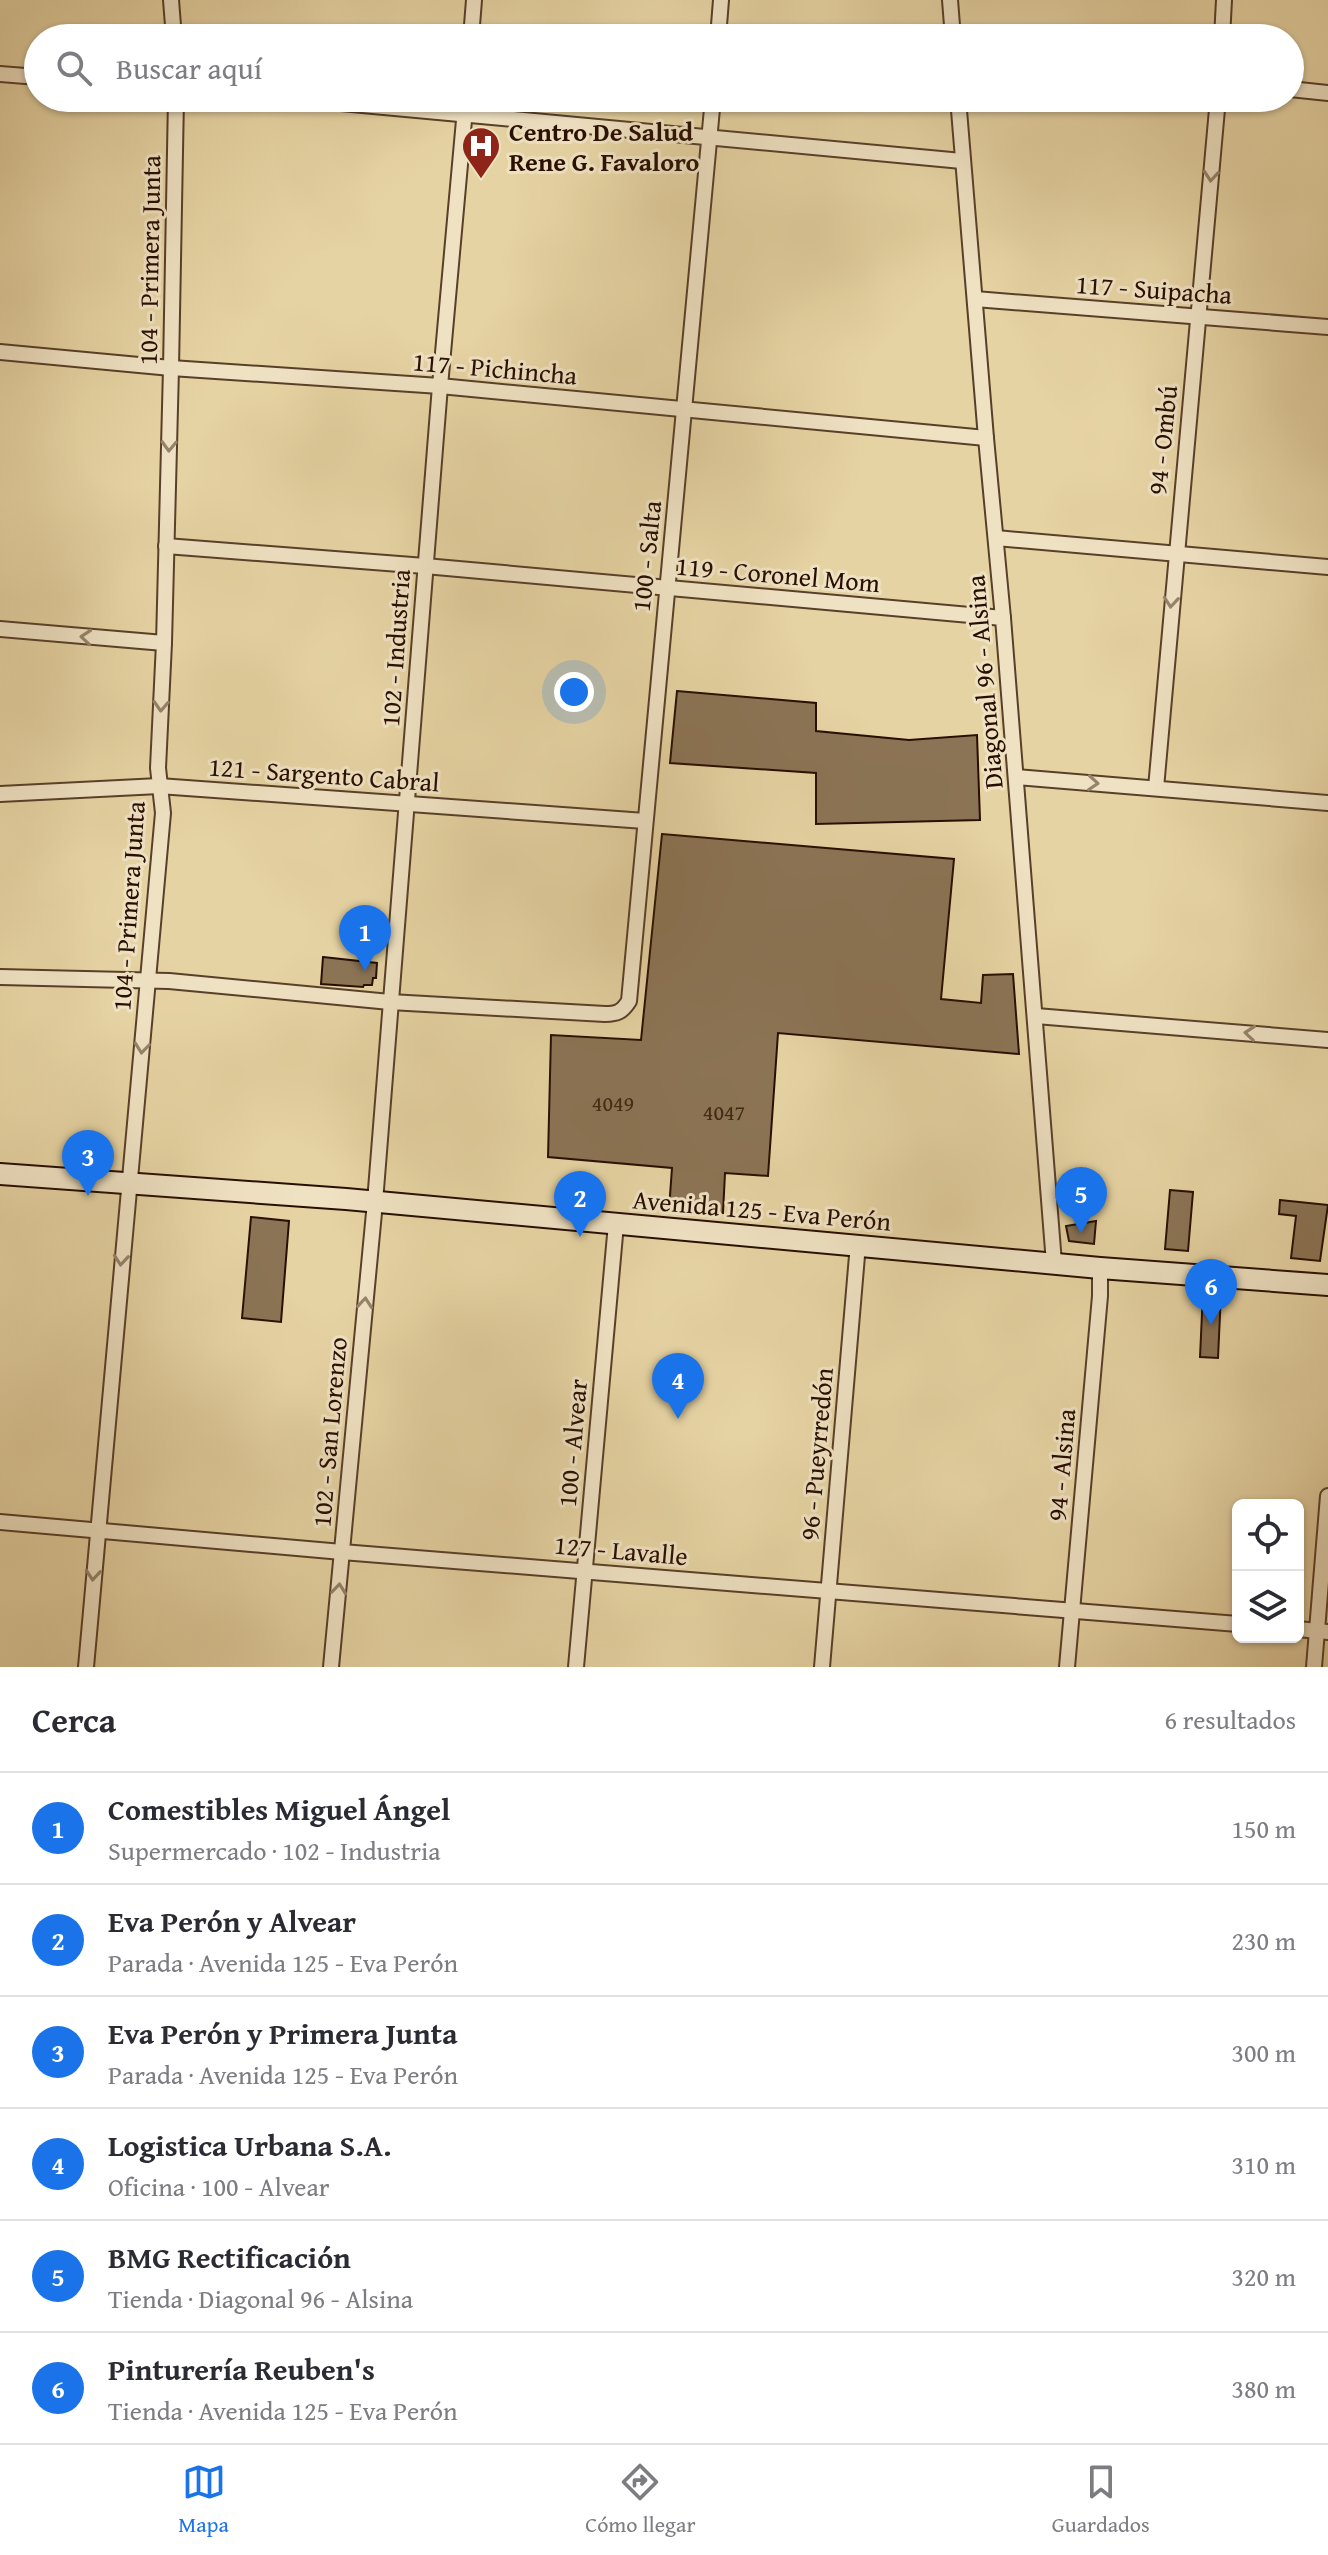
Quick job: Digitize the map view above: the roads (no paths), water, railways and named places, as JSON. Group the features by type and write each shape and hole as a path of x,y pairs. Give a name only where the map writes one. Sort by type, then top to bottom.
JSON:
{"main road":[{"name":"Avenida 125 - Eva Perón","path":"0,1174 375,1202 1100,1268 1328,1285"}],"street":[{"path":"171,0 173,24"},
{"path":"472,24 474,0"},
{"path":"719,24 721,0"},
{"path":"950,0 952,24"},
{"path":"1223,24 1224,0"},
{"path":"0,74 24,76"},
{"path":"1304,90 1328,93"},
{"name":"104 - Primera Junta","path":"86,1667 163,813 158,768 164,643 176,112"},
{"path":"433,112 962,161"},
{"name":"102 - Industria","path":"375,1202 464,112"},
{"name":"100 - Salta","path":"390,1002 617,1014 629,1001 712,112"},
{"name":"Diagonal 96 - Alsina","path":"959,112 1036,1016 1054,1263"},
{"name":"94 - Ombú","path":"1156,788 1217,112"},
{"name":"117 - Suipacha","path":"975,299 1328,327"},
{"name":"117 - Pichincha","path":"0,352 171,368 440,386 986,438"},
{"path":"996,538 1328,567"},
{"name":"119 - Coronel Mom","path":"166,546 1003,618"},
{"path":"0,629 164,643"},
{"path":"1016,777 1328,803"},
{"name":"121 - Sargento Cabral","path":"0,794 159,786 645,821"},
{"path":"0,977 148,980 390,1002"},
{"path":"1036,1016 1328,1040"},
{"name":"102 - San Lorenzo","path":"331,1667 375,1202"},
{"name":"100 - Alvear","path":"576,1667 616,1224"},
{"name":"96 - Pueyrredón","path":"822,1667 858,1244"},
{"name":"94 - Alsina","path":"1067,1667 1100,1268"},
{"path":"1314,1667 1323,1631 1328,1496"},
{"name":"127 - Lavalle","path":"0,1522 1232,1623"}],"place":[{"name":"Centro De Salud Rene G. Favaloro","path":"481,180"},
{"name":"Comestibles Miguel Ángel","path":"365,971"},
{"name":"Eva Perón y Primera Junta","path":"88,1196"},
{"name":"BMG Rectificación","path":"1081,1233"},
{"name":"Eva Perón y Alvear","path":"580,1237"},
{"name":"Pinturería Reuben's","path":"1211,1325"},
{"name":"Logistica Urbana S.A.","path":"678,1419"}]}
